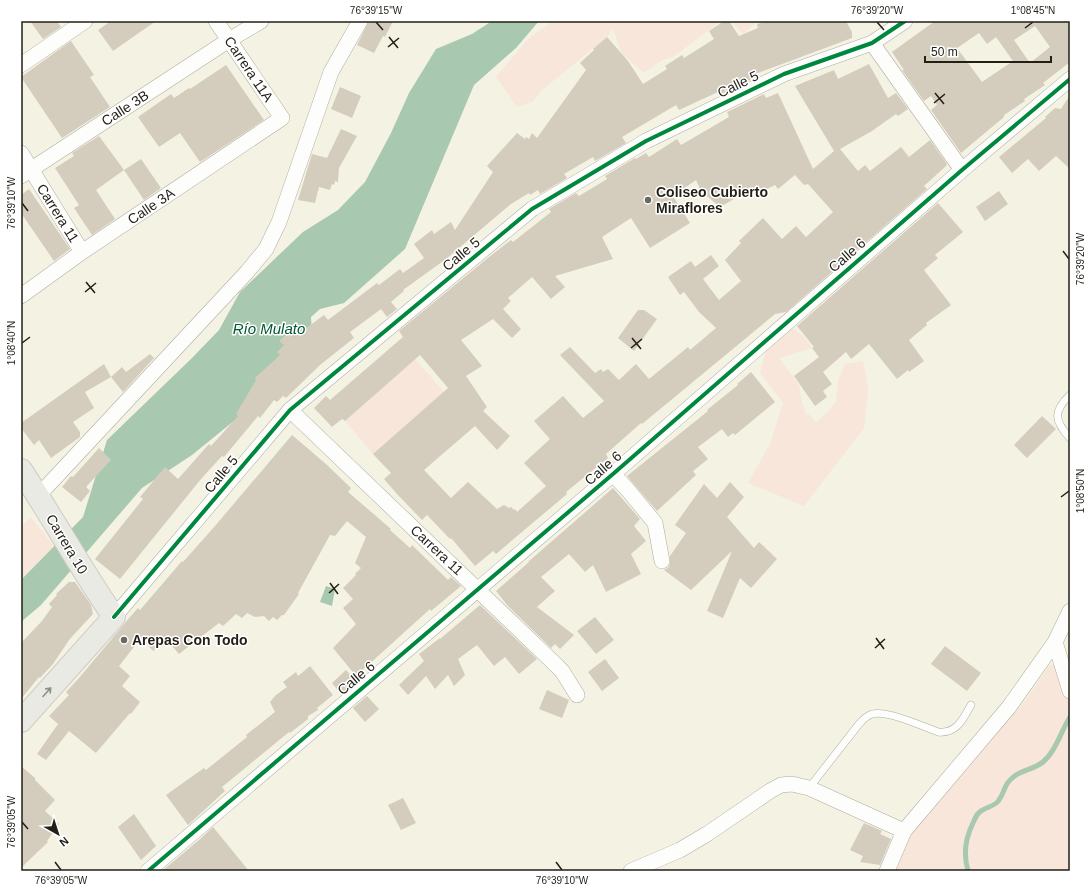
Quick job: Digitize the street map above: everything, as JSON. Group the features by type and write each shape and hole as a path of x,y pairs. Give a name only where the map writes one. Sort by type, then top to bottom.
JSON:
{"main road":[{"name":"Carrera 10","path":"21,470 114,617"},
{"name":"Calle 5","path":"21,721 114,617"}],"street":[{"path":"21,65 85,21"},
{"name":"Carrera 11A","path":"216,21 282,118"},
{"name":"Calle 3B","path":"26,173 229,40 261,21"},
{"path":"38,496 247,272 266,249 280,222 332,72 360,21"},
{"name":"Calle 5","path":"114,617 290,410 532,209 646,141 784,74 872,43 905,21"},
{"path":"872,43 962,170"},
{"name":"Calle 6","path":"148,871 613,474 962,170 1070,80"},
{"name":"Calle 3A","path":"21,296 82,252 282,118"},
{"name":"Carrera 11","path":"21,153 26,173 82,252"},
{"name":"Carrera 11","path":"290,410 558,667 577,695"},
{"path":"613,474 655,523 662,561"},
{"path":"887,871 904,831 1009,707 1055,642 1070,611"},
{"path":"1055,642 1070,690"},
{"path":"632,871 680,850 781,785 792,784 809,788 904,831"}],"lane":[{"path":"1070,395 1058,410 1057,416 1058,422 1062,429 1070,438"},
{"path":"809,788 859,724 870,715 885,713 938,732 945,733 951,731 961,722 971,705"}],"shaded area":[{"path":"553,21 721,21 673,57 662,60 644,73 621,53 613,28 607,37 542,90 533,101 517,107 496,77 527,40"},
{"path":"731,21 758,21 743,34"},
{"path":"789,325 803,336 812,348 779,358 799,385 806,415 809,414 816,422 828,412 836,401 838,381 845,364 863,361 868,389 864,428 804,506 748,483 770,444 783,403 760,373 769,338"},
{"path":"415,359 444,392 373,454 345,421"},
{"path":"31,517 66,562 21,585 21,527"},
{"path":"1055,663 1061,672 1070,704 1070,871 896,871 919,816 994,733 1023,704 1049,666"}],"water":[{"name":"Río Mulato","path":"492,21 539,21 516,48 474,85 405,249 344,303 320,309 311,317 313,352 240,416 192,455 142,488 41,605 21,622 21,580 83,517 107,440 219,330 240,292 303,232 338,210 365,182 391,133 409,93 436,49 472,34"},
{"path":"326,586 335,589 332,606 320,602"}],"building":[{"path":"30,21 57,21 61,27 43,39"},
{"path":"111,21 156,21 113,51 98,30"},
{"path":"369,21 393,21 385,37 383,36 374,53 357,45"},
{"path":"724,21 729,21 739,36 758,28 757,24 767,21 846,21 852,32 852,38 755,74 757,77 720,95 718,92 679,110 676,105 622,137 626,143 595,161 593,157 564,174 567,178 540,194 538,190 530,195 529,193 511,204 446,259 403,290 404,291 391,302 397,309 387,317 381,309 350,332 354,338 320,365 286,398 283,396 277,402 274,400 260,418 258,416 224,457 222,456 201,479 120,579 95,559 143,499 140,497 165,467 178,479 209,444 211,446 238,416 236,414 256,380 255,378 280,355 277,352 284,345 279,341 290,331 294,337 324,315 328,320 377,283 379,285 400,269 403,273 424,258 414,244 432,230 434,234 451,222 455,230 493,172 487,166 517,133 525,139 526,137 529,139 532,133 537,138 586,70 580,63 607,37 628,61 643,84 667,69 665,66 682,55 684,58 714,39 709,31"},
{"path":"935,21 1070,21 1070,62 1043,83 1045,85 1004,115 1004,117 961,153 931,110 937,105 931,96 924,101 902,70 904,70 892,52","holes":["1035,26 1050,47 1030,63 1014,40","979,33 987,44 996,37 1013,61 982,82 957,48"]},
{"path":"71,41 94,75 90,77 110,107 62,138 21,77"},
{"path":"869,64 888,98 896,93 908,109 898,116 896,114 872,131 840,149 858,171 865,165 870,171 901,147 909,157 930,140 947,164 946,166 924,186 927,189 786,312 775,314 642,424 641,423 606,454 608,458 566,492 567,494 496,554 493,551 475,566 451,538 450,539 427,515 422,520 397,494 384,479 391,473 373,454 448,388 420,355 345,421 342,419 332,427 314,408 326,396 330,400 403,337 399,331 489,257 511,240 513,242 551,212 549,209 576,193 579,196 607,179 605,176 635,158 636,159 646,153 649,157 677,139 681,145 729,117 727,112 764,94 766,98 778,93 813,169 834,151 795,86 834,70 838,79","holes":["795,175 804,185 808,184 833,212 806,237 796,226 782,239 763,218 739,241 741,243 725,260 741,281 719,300 703,279 719,266 711,255 695,267 691,261 668,277 680,295 684,292 699,312 716,328 690,350 688,347 649,379 636,364 619,380 608,369 603,372 601,369 595,373 570,347 560,355 604,401 583,418 563,396 534,421 550,439 524,463 546,486 517,512 515,509 514,510 511,507 509,508 504,505 497,509 468,482 451,498 424,470 475,426 497,450 510,436 483,411 487,407 466,376 482,366 461,340 493,319 512,338 521,329 503,309 511,301 508,298 532,277 551,299 565,287 555,276 613,259 602,237 631,218 650,248 690,223 673,196 696,180 701,191 720,207 757,186 761,192 775,185 778,189"]},
{"path":"226,65 264,120 200,162 180,133 159,147 138,117 171,94 174,98"},
{"path":"340,87 361,96 352,118 331,109"},
{"path":"1070,95 1070,169 1056,156 1039,171 1028,159 1012,173 999,157 1046,118 1045,117 1055,108 1061,109"},
{"path":"341,129 357,136 339,168 338,182 335,181 334,185 332,184 330,190 319,187 315,203 298,200 312,154 327,158"},
{"path":"99,136 124,170 96,190 115,219 92,235 74,208 79,205 55,168 74,156 72,153"},
{"path":"141,159 161,188 144,200 124,170"},
{"path":"29,189 70,249 54,261 21,213 21,195"},
{"path":"999,191 1008,204 985,221 976,207"},
{"path":"938,203 963,232 935,255 938,258 924,270 951,305 926,323 927,325 909,340 924,361 909,372 908,370 897,379 869,344 851,359 846,352 823,372 832,384 823,391 827,397 815,406 794,376 819,357 812,348 814,347 797,326"},
{"path":"638,310 644,310 657,319 634,351 618,338"},
{"path":"150,354 154,358 123,392 111,377 122,367 126,372"},
{"path":"104,364 111,377 85,392 94,408 73,422 80,432 80,437 51,458 39,440 34,445 21,428 21,423"},
{"path":"751,372 775,402 735,435 733,433 728,437 722,429 698,447 708,459 693,471 696,475 657,511 627,476 708,411 707,410 738,385 737,384"},
{"path":"1042,416 1056,429 1027,458 1014,445"},
{"path":"292,435 326,464 351,488 348,492 391,529 390,530 410,548 412,545 448,580 451,577 461,586 431,611 430,609 356,676 333,648 356,624 343,608 353,599 343,588 361,568 355,563 366,537 347,521 335,536 330,535 298,593 299,594 284,615 277,620 273,617 269,621 264,616 255,617 247,613 242,618 236,614 223,626 219,623 179,654 167,640 153,651 144,641 141,645 137,643 119,666 130,676 122,686 140,702 96,753 69,731 46,760 37,754 58,724 49,716 69,695 66,692 138,608 140,610 182,561 183,562 215,526"},
{"path":"99,448 111,460 86,487 90,491 81,502 62,487"},
{"path":"730,482 744,497 727,517 754,548 759,542 777,559 751,588 740,578 723,618 707,611 732,551 691,590 664,570 668,568 670,564 670,556 686,533 675,525 704,484 717,498"},
{"path":"613,488 640,519 634,526 646,541 631,554 641,574 606,592 593,565 585,572 569,554 541,577 555,591 537,607 574,635 560,649 555,644 551,648 508,606 496,591"},
{"path":"69,582 75,582 91,605 93,614 69,640 53,664 40,678 39,677 21,699 21,643 42,621 52,607 49,604 57,595 56,594"},
{"path":"480,605 537,659 519,674 505,657 494,666 477,645 458,659 465,675 454,686 448,675 435,689 426,676 408,695 399,685 424,661 419,654 440,639"},
{"path":"595,617 614,640 596,654 577,631"},
{"path":"945,646 981,673 967,691 931,664"},
{"path":"605,659 619,678 602,691 588,672"},
{"path":"310,666 333,695 317,708 318,710 308,716 308,719 290,733 289,732 222,787 225,791 188,825 166,795 204,768 206,770 275,712 270,702 276,695 287,687 283,682 296,672 298,676"},
{"path":"346,670 356,682 341,694 332,683"},
{"path":"547,690 569,700 562,718 539,709"},
{"path":"367,696 379,709 365,722 353,708"},
{"path":"21,766 35,778 35,780 55,800 45,811 59,824 47,841 48,842 21,868"},
{"path":"403,798 416,823 401,830 388,805"},
{"path":"134,814 156,846 141,860 118,827"},
{"path":"864,823 882,831 880,834 891,839 880,865 860,862 863,856 850,850"},
{"path":"213,827 249,871 162,871 199,840"}],"waterway":[{"path":"968,871 965,853 968,835 977,815 979,812 998,802 1007,784 1012,778 1019,773 1040,764 1048,757 1055,747 1070,717"}],"cycle path":[{"path":"114,617 290,410 532,209 646,141 784,74 872,43 905,21"},
{"path":"148,871 613,474 962,170 1070,79"}],"place":[{"name":"Coliseo Cubierto Miraflores","path":"648,200"},
{"name":"Arepas Con Todo","path":"124,640"}]}
